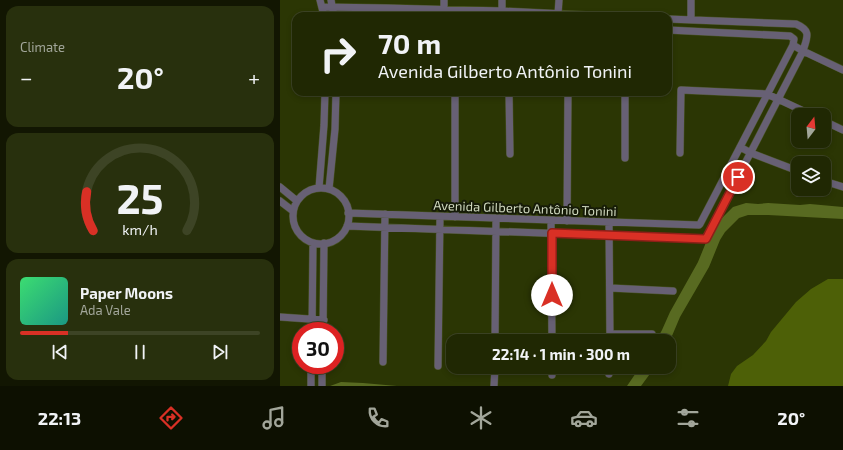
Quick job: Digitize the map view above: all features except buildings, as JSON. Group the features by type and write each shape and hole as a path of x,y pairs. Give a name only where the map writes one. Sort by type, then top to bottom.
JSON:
{"street":[{"path":"387,0 387,8"},
{"path":"444,0 444,10"},
{"path":"502,0 502,11"},
{"path":"558,0 558,12"},
{"path":"691,0 692,20"},
{"path":"321,4 387,8 521,12"},
{"path":"672,19 796,24 804,28 807,32 807,38 802,51 751,152"},
{"path":"672,30 790,36 802,51 843,70"},
{"path":"791,168 740,147 794,42"},
{"path":"680,153 682,90 767,94 798,108"},
{"path":"319,188 325,96"},
{"path":"330,189 336,96"},
{"path":"454,217 455,96"},
{"path":"509,96 510,154"},
{"path":"567,221 568,96"},
{"path":"624,96 625,158"},
{"path":"831,124 843,130"},
{"name":"Avenida Gilberto Antônio Tonini","path":"348,213 696,226 700,224 740,147"},
{"name":"Avenida Gilberto Antônio Tonini","path":"347,226 384,226 706,239 751,152"},
{"path":"831,184 843,187"},
{"path":"280,187 297,201"},
{"path":"319,188 330,189 342,198 347,206 347,226 338,238 324,243 313,242 304,238 297,230 293,221 293,210 297,201 304,193 319,188"},
{"path":"280,201 293,210"},
{"path":"383,362 385,214"},
{"path":"438,366 440,216"},
{"path":"495,334 496,219"},
{"path":"551,220 552,334"},
{"path":"609,223 610,334"},
{"path":"313,242 313,320"},
{"path":"280,317 324,320 324,243"},
{"path":"610,288 672,291"},
{"path":"311,374 311,386"},
{"path":"322,374 322,386"},
{"path":"494,386 495,374"}],"green space":[{"path":"746,203 768,203 800,205 810,204 843,207 843,219 768,215 748,215 739,218 725,232 720,240 709,267 680,317 673,334 660,334 670,312 698,262 709,235 715,225 733,207"},
{"path":"828,279 843,279 843,386 728,386 731,374 737,366 753,355 766,341 771,332 796,302 811,289"},
{"path":"635,374 650,374 641,386 627,386"},
{"path":"341,382 363,383 397,386 330,386"}],"route":[{"path":"552,295 552,233 706,239 738,177"}]}
